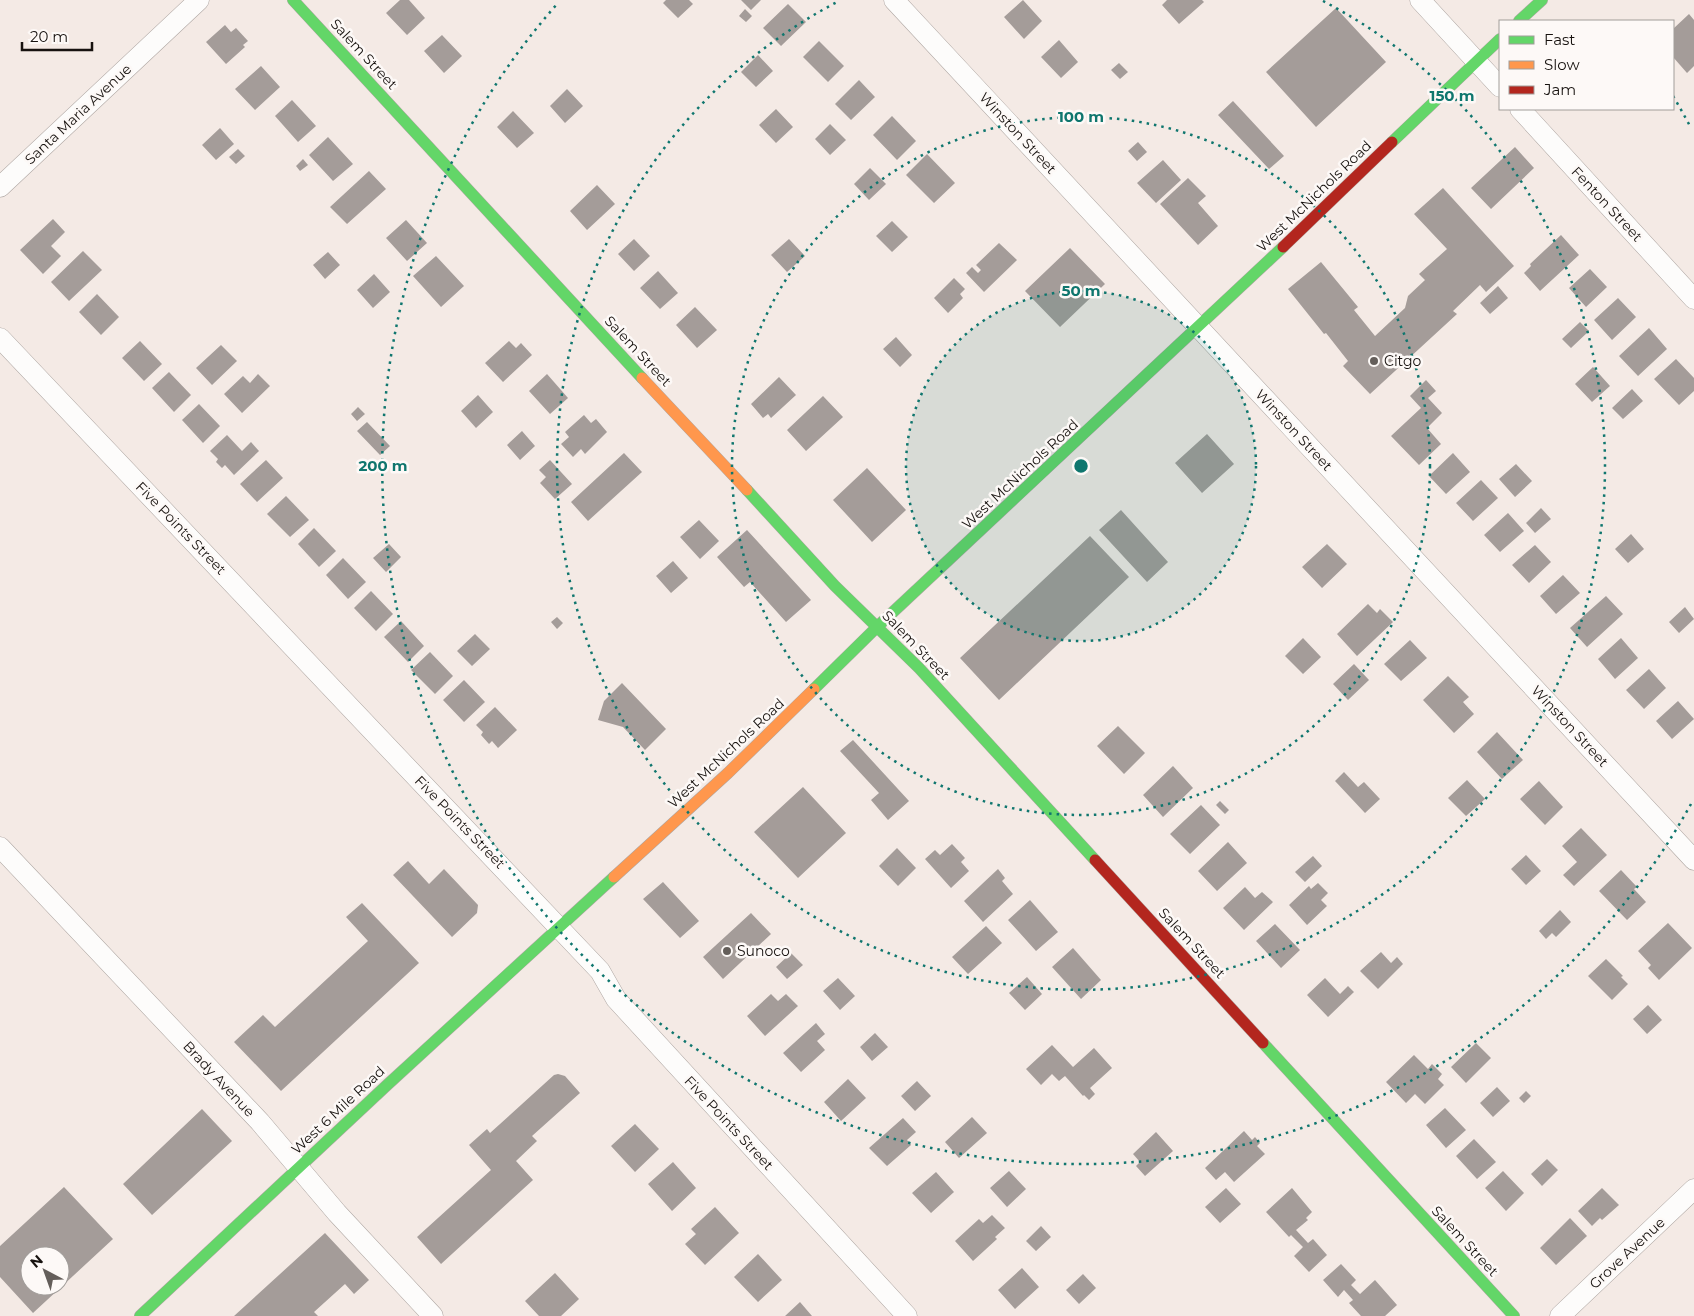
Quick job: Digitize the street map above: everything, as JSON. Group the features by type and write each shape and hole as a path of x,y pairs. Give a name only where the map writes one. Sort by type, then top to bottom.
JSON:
{"main road":[{"name":"Salem Street","path":"293,0 835,586 925,675 1514,1316"},
{"path":"1520,20 1542,0"},
{"name":"West McNichols Road","path":"558,928 728,773 878,627 1499,40"},
{"name":"West 6 Mile Road","path":"140,1316 558,928"}],"street":[{"name":"Santa Maria Avenue","path":"0,187 200,0"},
{"name":"Winston Street","path":"894,0 1694,860"},
{"path":"1420,0 1499,86"},
{"name":"Fenton Street","path":"1521,110 1694,298"},
{"name":"Five Points Street","path":"0,338 600,971 616,999 907,1316"},
{"name":"Brady Avenue","path":"0,847 190,1047 433,1316"},
{"name":"Grove Avenue","path":"1560,1316 1694,1189"}],"building":[{"path":"400,0 409,0 425,18 407,35 386,13"},
{"path":"666,0 689,0 693,4 678,18 663,3"},
{"path":"741,0 761,0 751,10"},
{"path":"1023,0 1042,21 1024,39 1004,17"},
{"path":"1167,0 1202,0 1204,2 1179,24 1162,5"},
{"path":"788,4 806,22 781,46 763,28"},
{"path":"1336,8 1386,62 1316,127 1266,72"},
{"path":"745,9 752,16 746,22 739,16"},
{"path":"1689,14 1694,20 1694,66 1687,73 1674,58 1674,28"},
{"path":"225,25 231,32 236,28 248,41 243,45 245,47 226,64 206,42"},
{"path":"442,35 462,56 444,73 424,51"},
{"path":"1059,40 1078,62 1061,78 1041,57"},
{"path":"819,41 844,66 828,82 803,57"},
{"path":"758,55 773,71 756,87 741,72"},
{"path":"1119,63 1128,72 1120,79 1111,70"},
{"path":"261,66 280,87 255,110 235,89"},
{"path":"859,80 875,97 851,120 835,104"},
{"path":"567,89 583,106 565,123 550,106"},
{"path":"292,100 316,126 298,142 275,116"},
{"path":"1233,101 1284,156 1269,169 1218,115"},
{"path":"776,109 793,127 776,143 759,125"},
{"path":"513,111 534,133 517,148 497,127"},
{"path":"892,116 916,141 897,160 873,135"},
{"path":"830,124 846,140 830,155 815,139"},
{"path":"220,128 234,144 216,160 202,145"},
{"path":"328,137 353,164 333,181 309,155"},
{"path":"1138,142 1147,152 1137,161 1128,151"},
{"path":"1515,147 1534,168 1491,209 1471,188"},
{"path":"238,149 245,156 236,164 229,157"},
{"path":"927,154 955,183 934,203 906,175"},
{"path":"303,159 308,165 300,171 296,166"},
{"path":"1163,160 1181,180 1156,203 1137,183"},
{"path":"870,168 886,184 869,200 854,184"},
{"path":"369,171 386,189 347,224 330,207"},
{"path":"1188,178 1206,196 1198,203 1218,226 1198,245 1160,204"},
{"path":"597,185 615,204 587,230 570,211"},
{"path":"1443,188 1514,266 1486,292 1480,285 1453,311 1457,314 1370,394 1343,366 1348,361 1288,289 1321,262 1358,307 1354,310 1375,336 1405,308 1408,296 1425,280 1419,274 1447,249 1414,214"},
{"path":"53,219 65,232 51,246 61,256 43,274 20,250"},
{"path":"406,220 427,243 407,261 386,238"},
{"path":"892,221 908,237 892,252 876,236"},
{"path":"1561,235 1579,255 1540,291 1524,273 1531,266 1530,264"},
{"path":"634,239 650,256 634,271 618,254"},
{"path":"789,239 805,256 787,272 771,255"},
{"path":"999,243 1017,260 984,292 966,273 972,267 978,273 981,270 976,265"},
{"path":"1070,248 1105,284 1060,327 1025,291"},
{"path":"83,251 102,270 69,301 51,282"},
{"path":"328,252 340,265 325,279 313,265"},
{"path":"436,256 464,286 441,307 413,276"},
{"path":"1590,269 1607,287 1586,307 1569,288"},
{"path":"658,271 678,293 660,309 640,288"},
{"path":"374,274 390,292 373,308 357,290"},
{"path":"954,278 965,289 960,294 963,298 948,313 934,298"},
{"path":"1498,286 1508,298 1490,314 1480,303"},
{"path":"97,294 119,317 101,335 79,312"},
{"path":"1618,298 1636,317 1612,340 1594,320"},
{"path":"695,307 717,330 697,348 676,325"},
{"path":"1580,322 1589,331 1571,348 1562,339"},
{"path":"1649,328 1667,349 1638,376 1619,356"},
{"path":"896,337 912,355 900,367 883,349"},
{"path":"140,341 162,364 144,381 122,358"},
{"path":"509,341 516,348 521,343 532,355 503,382 485,363"},
{"path":"221,345 237,361 212,385 196,368"},
{"path":"1676,359 1694,378 1694,391 1679,405 1654,379"},
{"path":"1593,367 1610,386 1592,402 1575,384"},
{"path":"169,372 191,395 174,412 152,388"},
{"path":"258,374 270,386 242,413 224,394 243,376 250,383"},
{"path":"547,374 568,398 550,414 529,391"},
{"path":"779,377 796,395 771,418 768,414 763,418 751,404"},
{"path":"1426,380 1436,391 1428,398 1442,413 1427,428 1441,444 1419,465 1391,436 1421,408 1410,396"},
{"path":"1632,389 1643,401 1623,419 1612,408"},
{"path":"478,395 493,412 476,428 461,411"},
{"path":"823,396 843,417 806,451 787,430"},
{"path":"199,404 220,426 203,443 182,420"},
{"path":"358,407 365,414 357,421 351,414"},
{"path":"584,415 591,423 596,419 607,432 585,454 581,449 573,457 561,444 569,437 565,432"},
{"path":"367,422 390,446 380,455 357,431"},
{"path":"522,431 535,446 520,460 507,445"},
{"path":"1207,434 1234,464 1202,493 1175,463"},
{"path":"227,435 242,451 251,442 259,451 234,475 225,465 222,468 216,462 218,459 210,451"},
{"path":"624,453 642,472 588,521 571,502"},
{"path":"1453,453 1470,472 1446,494 1429,476"},
{"path":"266,460 283,478 257,502 240,484"},
{"path":"550,460 572,484 555,499 540,483 546,477 539,470"},
{"path":"1516,464 1532,481 1515,497 1499,479"},
{"path":"867,468 906,510 872,542 833,500"},
{"path":"1481,480 1498,498 1473,521 1456,503"},
{"path":"286,496 309,520 290,537 267,514"},
{"path":"1541,508 1551,519 1535,533 1526,523"},
{"path":"1121,510 1168,562 1147,582 1099,530"},
{"path":"1508,513 1524,531 1500,552 1484,535"},
{"path":"699,520 719,541 700,559 680,537"},
{"path":"314,528 336,551 319,567 298,544"},
{"path":"747,530 811,600 786,622 750,582 744,587 717,557"},
{"path":"1631,534 1644,549 1628,563 1615,549"},
{"path":"1090,536 1129,577 999,700 960,658"},
{"path":"389,544 401,557 386,572 373,558"},
{"path":"1327,544 1347,564 1322,588 1302,567"},
{"path":"1535,545 1551,562 1529,583 1512,565"},
{"path":"343,558 366,582 348,599 326,575"},
{"path":"673,561 688,578 671,593 656,576"},
{"path":"1563,575 1580,593 1556,614 1540,596"},
{"path":"371,591 393,614 376,631 354,608"},
{"path":"1606,596 1623,614 1587,647 1570,628"},
{"path":"1368,604 1377,613 1380,609 1393,622 1357,656 1337,634"},
{"path":"1685,607 1694,619 1679,633 1669,622"},
{"path":"557,617 563,623 557,629 551,622"},
{"path":"401,621 424,646 408,662 384,637"},
{"path":"475,634 490,649 472,666 457,651"},
{"path":"1303,638 1321,657 1303,674 1285,656"},
{"path":"1621,638 1638,658 1615,679 1598,659"},
{"path":"1410,640 1427,658 1401,681 1384,664"},
{"path":"430,652 453,676 435,694 411,670"},
{"path":"1354,664 1369,680 1348,700 1333,684"},
{"path":"1649,669 1666,688 1644,709 1626,690"},
{"path":"1448,676 1469,697 1463,702 1474,714 1454,733 1423,700"},
{"path":"464,680 485,702 464,722 443,700"},
{"path":"622,683 666,729 645,750 623,727 598,720 604,701"},
{"path":"1678,701 1694,719 1672,739 1656,721"},
{"path":"495,707 517,730 498,748 492,741 489,744 481,735 483,732 476,725"},
{"path":"1118,726 1145,753 1124,774 1097,746"},
{"path":"1497,732 1523,760 1502,779 1477,752"},
{"path":"853,740 909,801 888,820 871,800 879,793 840,751"},
{"path":"1173,766 1193,788 1163,817 1143,795"},
{"path":"1344,772 1358,787 1364,782 1380,799 1365,813 1335,781"},
{"path":"1467,780 1485,799 1466,816 1448,798"},
{"path":"1539,781 1563,807 1545,825 1520,799"},
{"path":"803,787 846,833 798,878 754,832"},
{"path":"1220,801 1229,810 1225,814 1216,805"},
{"path":"1201,805 1220,825 1190,854 1170,834"},
{"path":"1581,828 1607,855 1574,886 1563,875 1577,862 1562,846"},
{"path":"1228,842 1247,863 1217,891 1198,871"},
{"path":"952,844 965,858 961,862 969,871 951,888 925,859 935,850 940,855"},
{"path":"897,848 916,868 898,886 879,866"},
{"path":"1526,855 1541,871 1526,885 1511,869"},
{"path":"1313,856 1322,866 1305,882 1295,872"},
{"path":"408,861 429,884 444,869 478,905 477,913 452,937 393,875"},
{"path":"998,869 1005,878 1002,881 1013,894 983,922 964,901"},
{"path":"1621,870 1637,887 1634,889 1646,902 1627,920 1599,891"},
{"path":"663,882 699,921 680,938 643,899"},
{"path":"1318,883 1328,893 1321,900 1327,906 1307,925 1289,905 1309,886 1311,889"},
{"path":"1245,887 1255,898 1262,892 1273,902 1244,930 1223,908"},
{"path":"1030,900 1058,932 1036,951 1008,920"},
{"path":"362,903 419,963 281,1091 234,1042 263,1015 275,1027 368,941 346,917"},
{"path":"1560,910 1571,922 1556,937 1552,933 1546,939 1539,931"},
{"path":"751,913 771,934 723,979 703,957"},
{"path":"1668,923 1692,948 1659,980 1648,968 1651,965 1638,951"},
{"path":"1275,924 1300,950 1281,968 1256,941"},
{"path":"986,926 1002,943 968,974 952,957"},
{"path":"1073,948 1101,980 1081,999 1052,967"},
{"path":"1381,952 1391,963 1397,957 1403,964 1378,989 1360,971"},
{"path":"791,953 803,965 787,979 776,967"},
{"path":"1606,959 1623,976 1621,977 1628,984 1612,1000 1588,976"},
{"path":"1027,977 1042,994 1025,1010 1009,993"},
{"path":"838,978 855,996 840,1010 823,991"},
{"path":"1325,978 1340,994 1348,986 1354,992 1328,1017 1307,995"},
{"path":"771,994 778,1001 786,994 798,1006 765,1036 747,1016"},
{"path":"1648,1005 1662,1020 1647,1034 1633,1019"},
{"path":"816,1023 825,1034 817,1041 825,1050 801,1072 783,1053"},
{"path":"875,1033 888,1047 872,1061 860,1047"},
{"path":"1476,1043 1491,1058 1466,1083 1451,1067"},
{"path":"1052,1045 1073,1067 1094,1048 1112,1068 1090,1088 1095,1094 1089,1100 1065,1076 1059,1081 1052,1074 1041,1085 1026,1069"},
{"path":"1414,1055 1428,1069 1432,1064 1442,1074 1438,1079 1444,1085 1425,1104 1415,1094 1406,1103 1386,1082"},
{"path":"554,1075 565,1076 580,1093 532,1136 537,1141 516,1161 533,1180 441,1264 417,1237 491,1170 469,1145 487,1129 490,1133"},
{"path":"848,1079 866,1098 841,1121 824,1102"},
{"path":"917,1081 931,1096 915,1111 901,1096"},
{"path":"1497,1087 1510,1101 1493,1117 1480,1103"},
{"path":"1526,1091 1531,1096 1524,1103 1519,1098"},
{"path":"1445,1108 1466,1130 1446,1148 1426,1125"},
{"path":"202,1109 232,1141 152,1215 123,1184"},
{"path":"972,1117 987,1133 959,1158 945,1142"},
{"path":"903,1118 916,1132 907,1140 911,1145 887,1166 869,1148"},
{"path":"635,1124 659,1149 635,1172 611,1146"},
{"path":"1244,1131 1252,1140 1255,1137 1260,1143 1257,1146 1265,1154 1234,1182 1225,1172 1216,1180 1205,1168"},
{"path":"1156,1132 1173,1151 1145,1176 1136,1166 1140,1162 1133,1154"},
{"path":"1474,1139 1496,1162 1477,1179 1456,1156"},
{"path":"1547,1159 1558,1170 1542,1186 1531,1174"},
{"path":"673,1162 696,1188 672,1211 648,1184"},
{"path":"1009,1171 1026,1189 1007,1207 990,1188"},
{"path":"1503,1171 1524,1193 1506,1211 1485,1188"},
{"path":"936,1172 954,1192 931,1213 912,1193"},
{"path":"64,1187 113,1239 70,1279 70,1246 20,1246 20,1296 51,1296 33,1313 0,1277 0,1246"},
{"path":"1226,1188 1241,1204 1220,1223 1205,1207"},
{"path":"1292,1188 1312,1212 1306,1218 1308,1220 1296,1230 1308,1243 1313,1239 1327,1255 1309,1272 1294,1256 1303,1247 1291,1235 1289,1237 1266,1212"},
{"path":"1602,1188 1619,1205 1592,1226 1578,1211"},
{"path":"715,1207 739,1233 705,1265 685,1244 696,1234 691,1229"},
{"path":"992,1215 1005,1228 995,1237 997,1239 973,1261 955,1241 979,1219 983,1223"},
{"path":"1570,1218 1587,1236 1556,1265 1540,1248"},
{"path":"1041,1226 1051,1237 1036,1251 1026,1241"},
{"path":"325,1233 369,1280 354,1294 345,1284 314,1312 318,1316 234,1316"},
{"path":"758,1254 782,1280 758,1302 734,1277"},
{"path":"1341,1264 1356,1280 1351,1285 1360,1294 1375,1280 1397,1305 1385,1316 1361,1316 1349,1303 1353,1300 1344,1290 1338,1297 1323,1280"},
{"path":"1022,1268 1039,1287 1015,1309 998,1290"},
{"path":"555,1273 579,1299 561,1316 539,1316 525,1301"},
{"path":"1083,1274 1096,1288 1079,1304 1066,1290"},
{"path":"800,1302 812,1316 785,1316"}],"traffic: fast":[{"path":"293,0 642,378"},
{"path":"1520,20 1542,0"},
{"path":"1392,142 1499,40"},
{"path":"814,689 877,627 1283,247"},
{"path":"747,490 835,586 919,668 1095,860"},
{"path":"140,1316 386,1086 614,877"},
{"path":"1263,1043 1514,1316"}],"traffic: slow":[{"path":"642,378 747,490"},
{"path":"614,877 728,773 814,689"}],"traffic: jam":[{"path":"1283,247 1392,142"},
{"path":"1095,860 1263,1043"}],"place":[{"name":"Citgo","path":"1374,361"},
{"name":"Sunoco","path":"727,951"}]}
